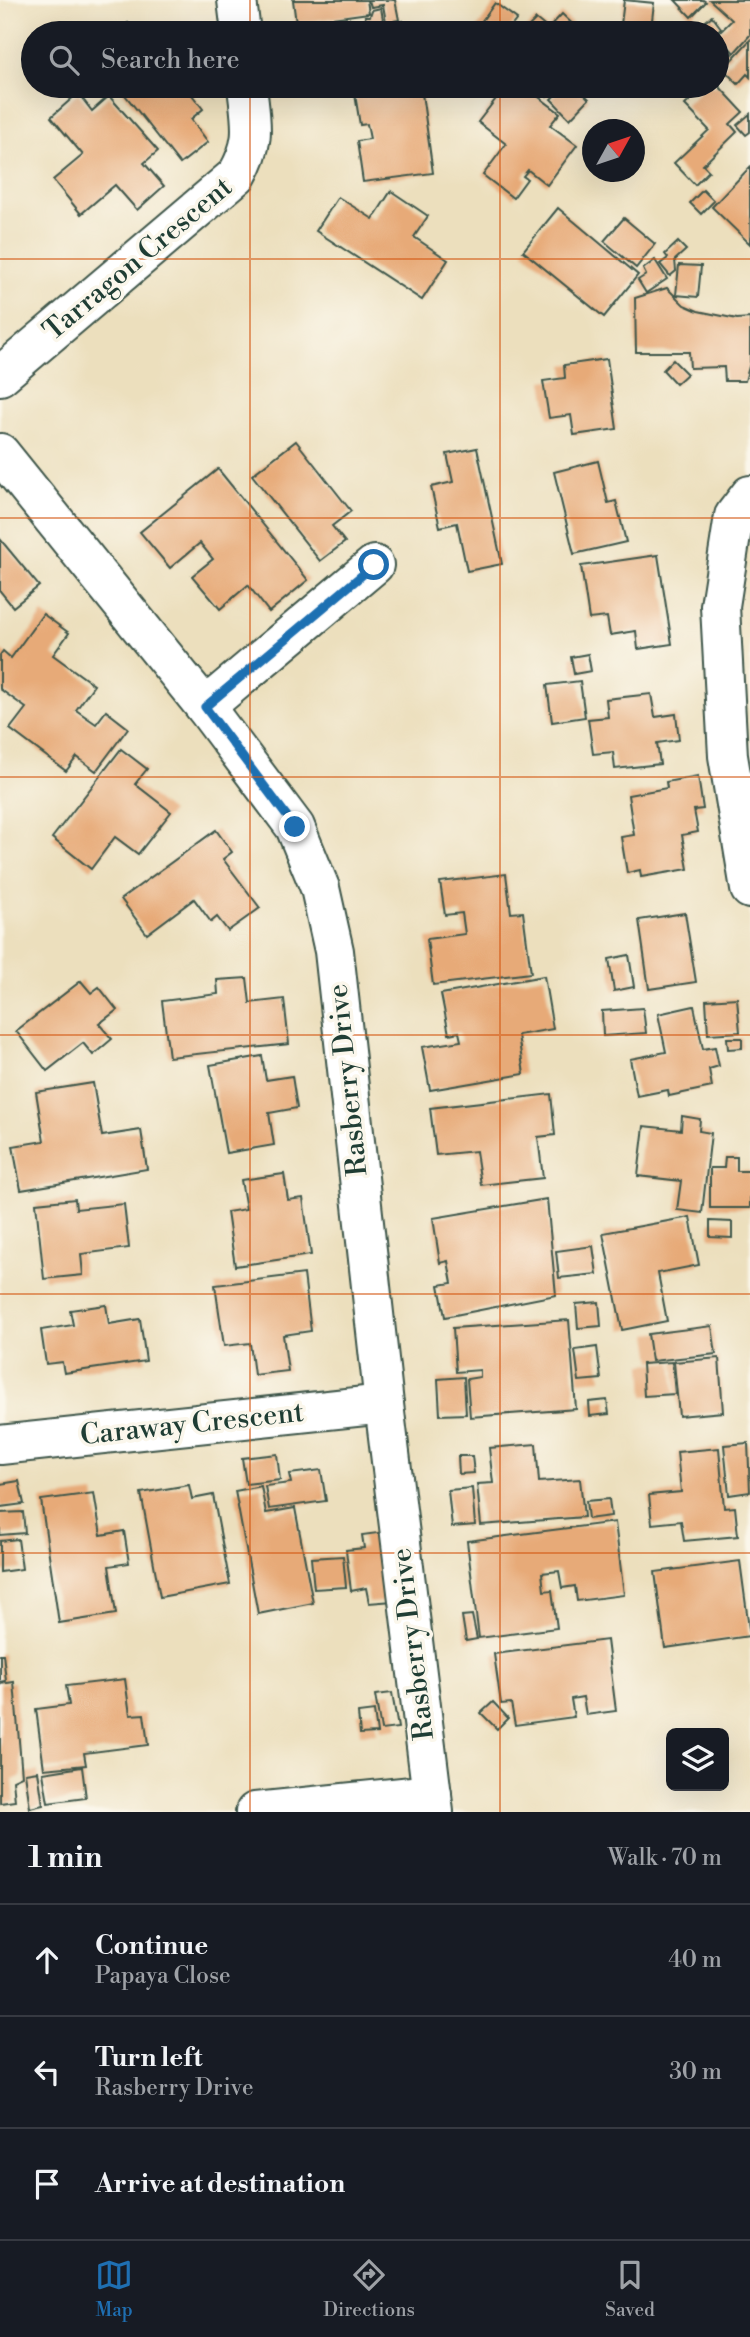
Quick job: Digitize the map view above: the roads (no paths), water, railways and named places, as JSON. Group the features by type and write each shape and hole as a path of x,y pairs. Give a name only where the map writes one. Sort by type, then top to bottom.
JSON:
{"street":[{"path":"237,0 240,21"},
{"name":"Tarragon Crescent","path":"0,376 237,175 251,143 248,98"},
{"name":"Rasberry Drive","path":"0,453 205,707 295,827 320,888 334,951 384,1404 433,1803"},
{"path":"750,495 734,516 720,606 728,756 750,889"},
{"path":"205,707 374,565"},
{"name":"Caraway Crescent","path":"0,1445 384,1404"},
{"path":"255,1812 433,1803"}]}
